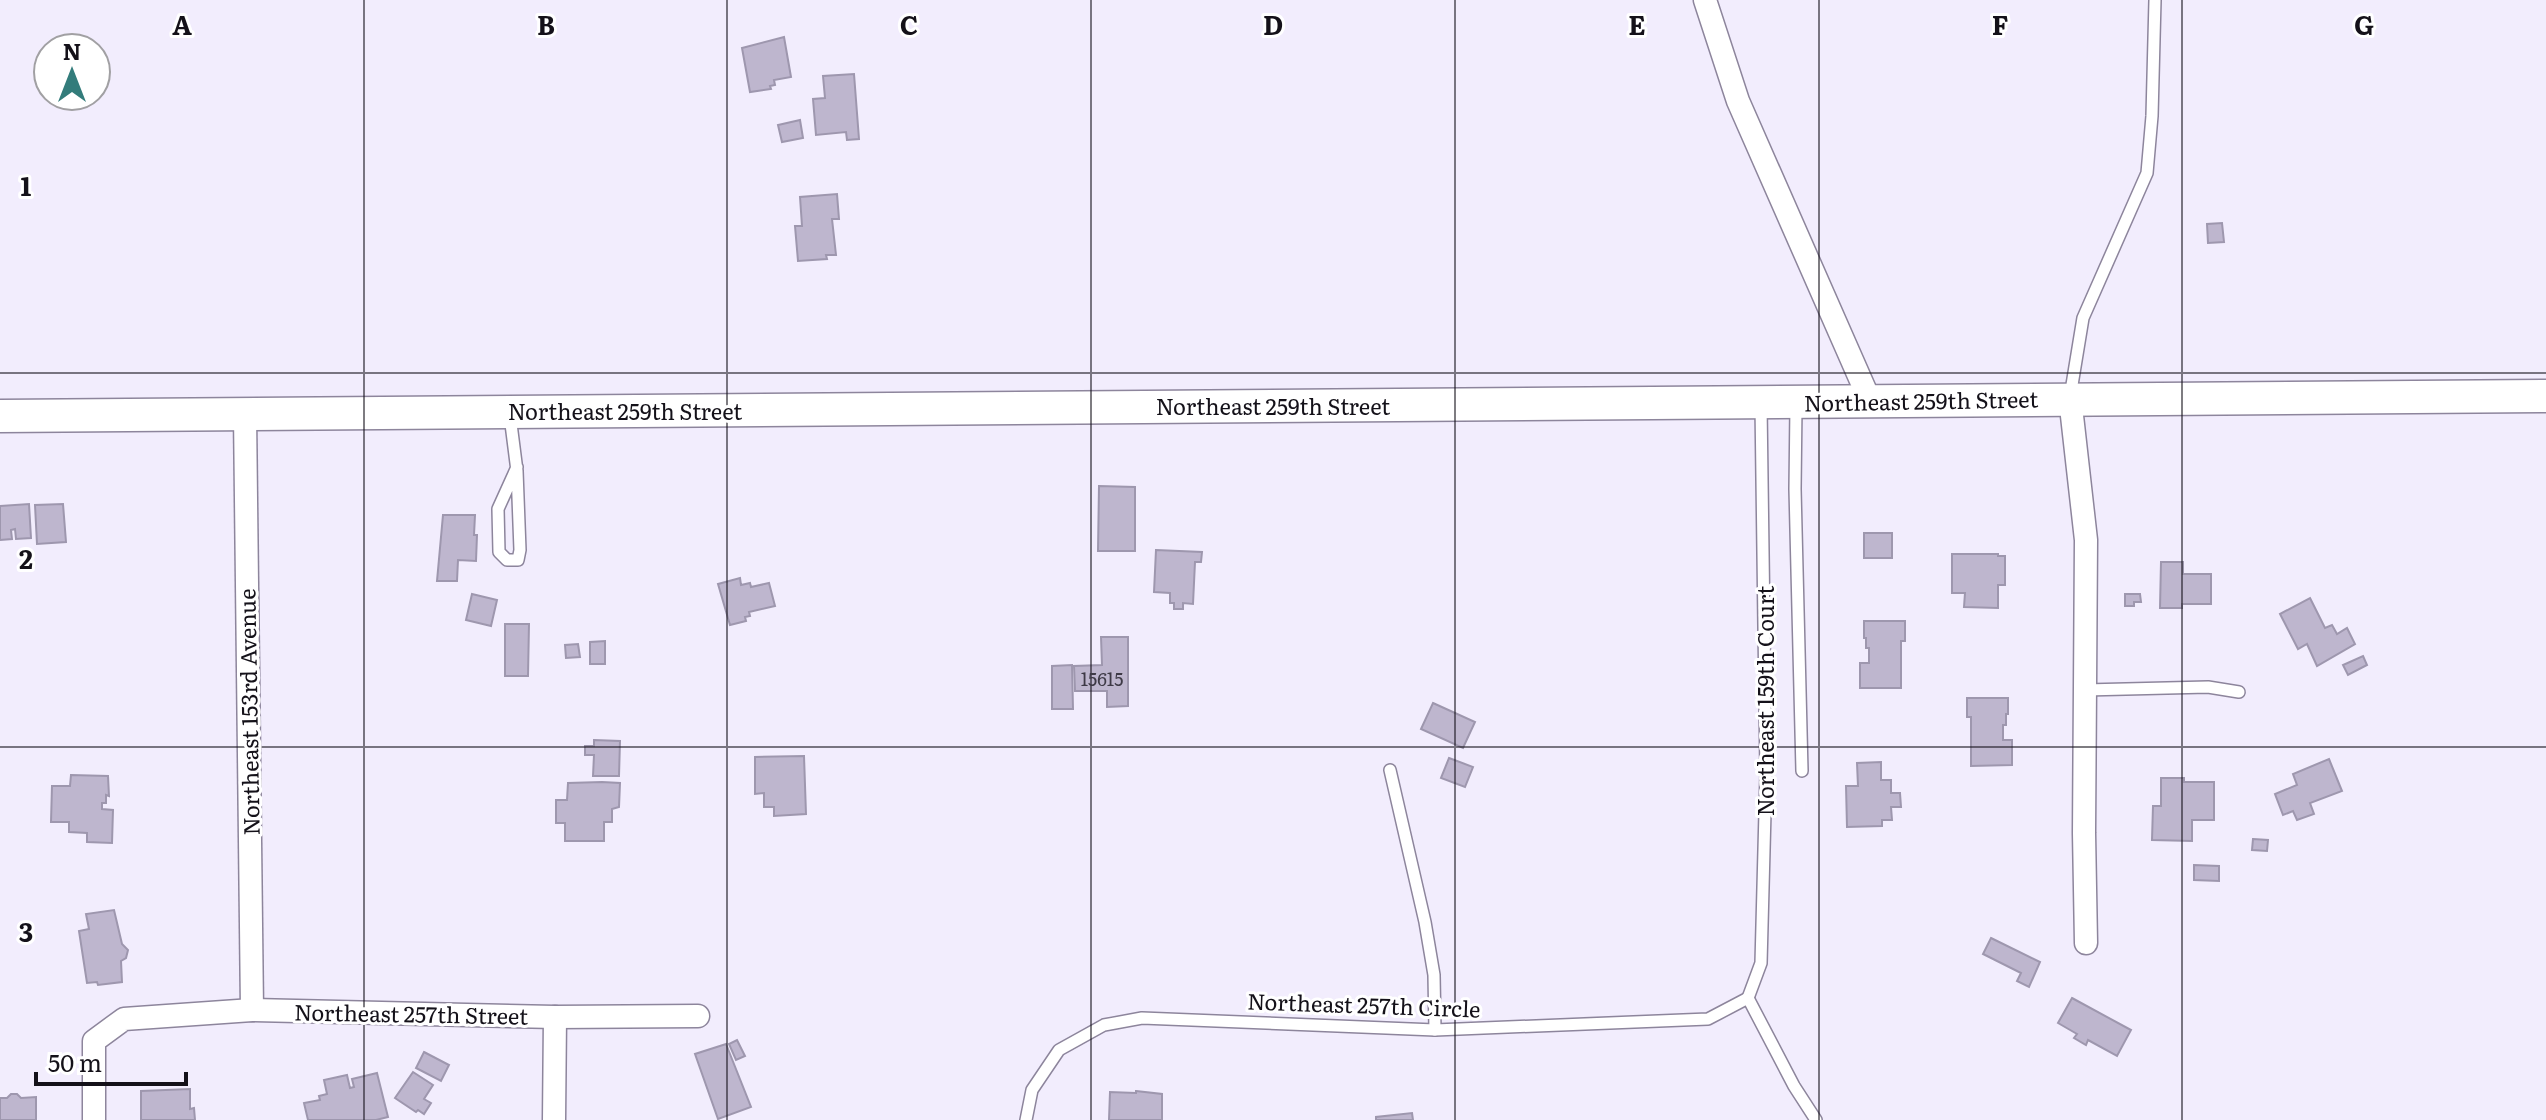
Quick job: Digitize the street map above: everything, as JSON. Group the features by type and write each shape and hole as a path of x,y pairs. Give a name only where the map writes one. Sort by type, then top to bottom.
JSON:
{"street":[{"path":"1705,0 1738,101 1870,401"},
{"name":"Northeast 259th Street","path":"0,416 2546,396"},
{"path":"2070,398 2086,540 2086,943"},
{"name":"Northeast 153rd Avenue","path":"245,414 252,1010"},
{"name":"Northeast 257th Street","path":"94,1120 94,1041 124,1019 252,1010 555,1017 698,1016"},
{"path":"554,1120 555,1017"}],"lane":[{"path":"2070,398 2083,318 2147,173 2155,0"},
{"path":"1796,401 1795,489 1802,771"},
{"name":"Northeast 159th Court","path":"1748,998 1761,963 1766,774 1761,402"},
{"path":"510,411 517,467 520,550 518,560 507,560 499,552 498,509 517,467"},
{"path":"2085,690 2208,687 2239,692"},
{"path":"1390,770 1425,922 1434,975 1435,1030"},
{"path":"1748,998 1794,1086 1816,1120"},
{"name":"Northeast 257th Circle","path":"1026,1120 1032,1090 1059,1050 1104,1025 1142,1018 1435,1030 1708,1019 1748,998"}],"building":[{"path":"784,37 791,77 774,80 775,85 770,86 771,89 750,92 742,48"},
{"path":"854,74 859,139 847,140 846,132 816,135 813,99 825,98 823,76"},
{"path":"800,120 803,138 782,142 778,125"},
{"path":"837,194 839,219 832,219 836,255 826,255 827,259 798,261 795,226 802,226 800,197"},
{"path":"2222,223 2224,242 2208,243 2207,224"},
{"path":"1099,486 1135,487 1135,551 1098,551"},
{"path":"29,504 31,538 16,539 15,529 11,530 12,539 0,540 0,506"},
{"path":"63,504 66,542 37,544 35,505"},
{"path":"443,515 475,515 476,561 458,560 457,581 437,581"},
{"path":"1864,533 1892,533 1892,558 1864,558"},
{"path":"1156,550 1202,552 1201,562 1195,562 1193,604 1183,603 1183,609 1174,609 1174,603 1170,603 1170,593 1154,592"},
{"path":"1952,554 2005,556 2005,585 1998,585 1998,608 1964,607 1965,593 1952,593"},
{"path":"2161,562 2183,562 2183,574 2211,574 2211,604 2160,608"},
{"path":"740,578 741,585 750,583 751,587 769,583 775,606 749,612 746,621 730,625 718,584"},
{"path":"472,594 497,600 491,626 466,620"},
{"path":"2125,594 2140,594 2141,602 2125,606"},
{"path":"2310,598 2325,628 2332,625 2337,634 2347,628 2355,644 2317,666 2307,644 2298,649 2280,614"},
{"path":"1864,621 1905,621 1905,641 1901,641 1901,688 1860,688 1860,663 1869,663"},
{"path":"505,624 529,624 528,676 505,676"},
{"path":"1101,637 1128,637 1128,706 1107,707 1107,691 1075,691 1074,666 1102,665"},
{"path":"605,641 605,664 590,664 590,642"},
{"path":"578,644 580,657 566,658 565,645"},
{"path":"2363,656 2367,665 2348,675 2343,665"},
{"path":"1072,665 1073,709 1052,709 1052,666"},
{"path":"1967,698 2008,698 2003,740 2012,740 2012,765 1971,766 1971,717 1967,717"},
{"path":"1433,703 1475,722 1463,748 1421,729"},
{"path":"594,740 620,741 619,776 593,776 594,755 585,755 585,746 594,746"},
{"path":"804,756 806,814 774,816 774,807 764,807 764,793 755,794 755,757"},
{"path":"1449,758 1473,767 1465,787 1441,778"},
{"path":"2329,759 2342,791 2310,803 2314,814 2297,820 2293,811 2283,815 2275,794 2297,785 2293,774"},
{"path":"1881,762 1881,780 1891,780 1891,793 1900,793 1901,807 1891,807 1892,820 1882,820 1882,826 1847,827 1846,786 1858,786 1857,763"},
{"path":"71,775 108,776 109,796 106,795 102,809 113,810 112,843 87,842 87,833 69,832 69,822 51,822 52,786 70,786"},
{"path":"2161,778 2214,782 2214,820 2192,820 2192,841 2152,840 2153,806 2161,806"},
{"path":"568,783 620,783 619,807 612,809 612,822 604,822 604,841 565,841 565,823 556,823 556,800 567,800"},
{"path":"2253,839 2268,840 2267,851 2252,850"},
{"path":"2194,865 2219,866 2219,881 2194,880"},
{"path":"114,910 122,944 128,950 126,958 121,961 122,982 87,983 79,931 89,929 86,914"},
{"path":"1991,938 2040,962 2029,987 2017,981 2021,973 1983,954"},
{"path":"2072,998 2131,1030 2117,1056 2088,1040 2086,1045 2074,1038 2077,1034 2058,1023"},
{"path":"737,1040 745,1056 736,1060 729,1044"},
{"path":"726,1044 751,1107 718,1119 695,1054"},
{"path":"424,1052 449,1065 441,1081 416,1068"},
{"path":"413,1072 433,1085 424,1099 431,1103 424,1114 395,1098"},
{"path":"377,1073 388,1117 376,1120 308,1120 304,1103 320,1100 319,1096 327,1094 324,1080 347,1075 350,1088 354,1087 352,1079"},
{"path":"190,1089 190,1109 194,1108 195,1120 141,1120 141,1091"},
{"path":"1110,1092 1162,1094 1162,1120 1109,1120"},
{"path":"11,1094 21,1098 36,1097 36,1120 0,1120 0,1098"},
{"path":"1412,1113 1413,1120 1376,1120 1376,1117"}]}
